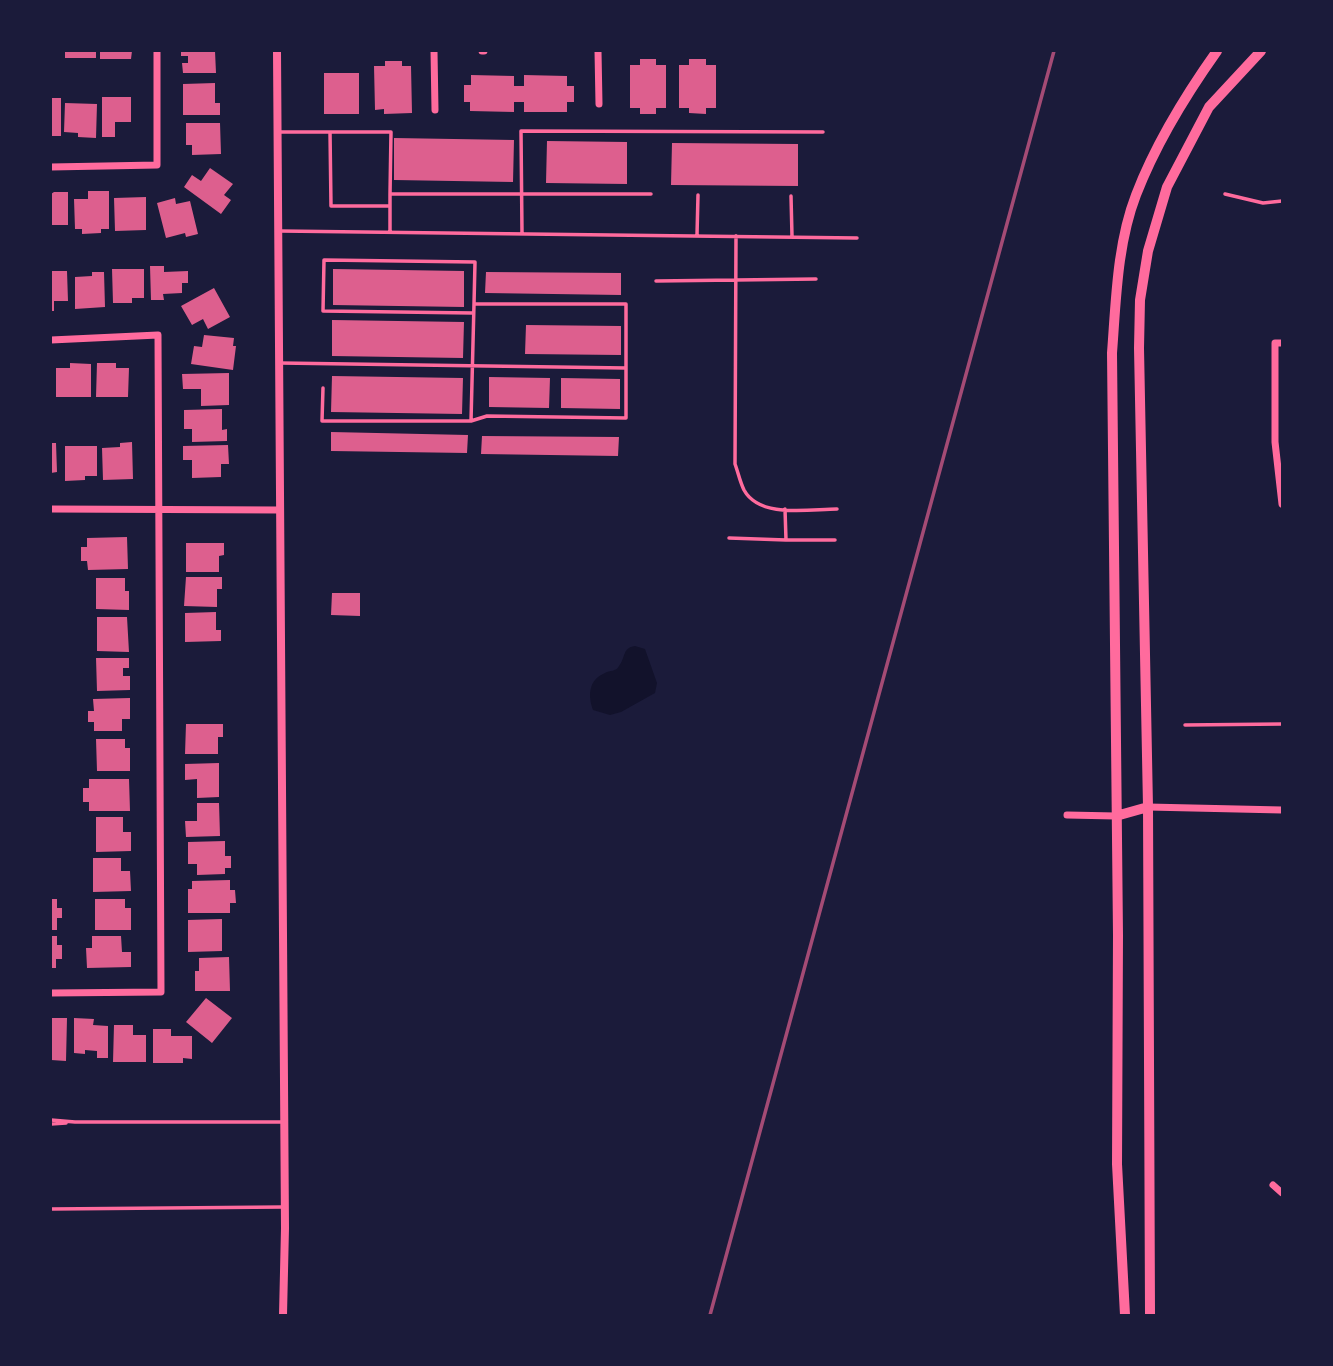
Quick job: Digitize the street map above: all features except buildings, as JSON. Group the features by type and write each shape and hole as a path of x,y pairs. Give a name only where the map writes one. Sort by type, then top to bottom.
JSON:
{"main road":[{"path":"1125,1315 1117,1164 1112,353 1115,303 1122,250 1136,197 1160,142 1191,88 1217,51"},
{"path":"1150,1315 1140,300 1148,253 1167,187 1203,117 1242,69 1261,51"},
{"path":"1116,816 1147,807"}],"street":[{"path":"51,167 157,165 157,51"},
{"path":"276,51 285,1207 283,1315"},
{"path":"434,51 435,110"},
{"path":"598,51 599,104"},
{"path":"51,340 158,335 161,992 51,993"},
{"path":"1278,343 1275,442 1282,504"},
{"path":"51,509 279,510"},
{"path":"1147,807 1282,810"},
{"path":"1067,815 1116,816"},
{"path":"1273,1185 1282,1193"}],"lane":[{"path":"522,233 521,131 823,132"},
{"path":"277,132 391,132 390,232"},
{"path":"330,132 331,206 390,206"},
{"path":"390,194 651,194"},
{"path":"1225,194 1263,203 1282,201"},
{"path":"697,235 698,195"},
{"path":"791,196 792,237"},
{"path":"278,231 858,238"},
{"path":"736,236 735,464 745,491 761,505 785,509 837,509"},
{"path":"471,421 475,262 324,260 323,311 473,313"},
{"path":"656,281 816,279"},
{"path":"323,388 322,421 471,421 487,416 626,418 626,304 474,304"},
{"path":"278,363 626,368"},
{"path":"785,509 786,540"},
{"path":"729,538 835,540"},
{"path":"1185,725 1282,724"},
{"path":"51,1122 284,1122"},
{"path":"51,1209 285,1207"}],"shaded area":[{"path":"635,646 645,649 657,683 655,693 621,712 610,715 593,710 590,699 592,684 599,676 616,669 626,651"}],"railway":[{"path":"710,1315 1054,51"}]}
